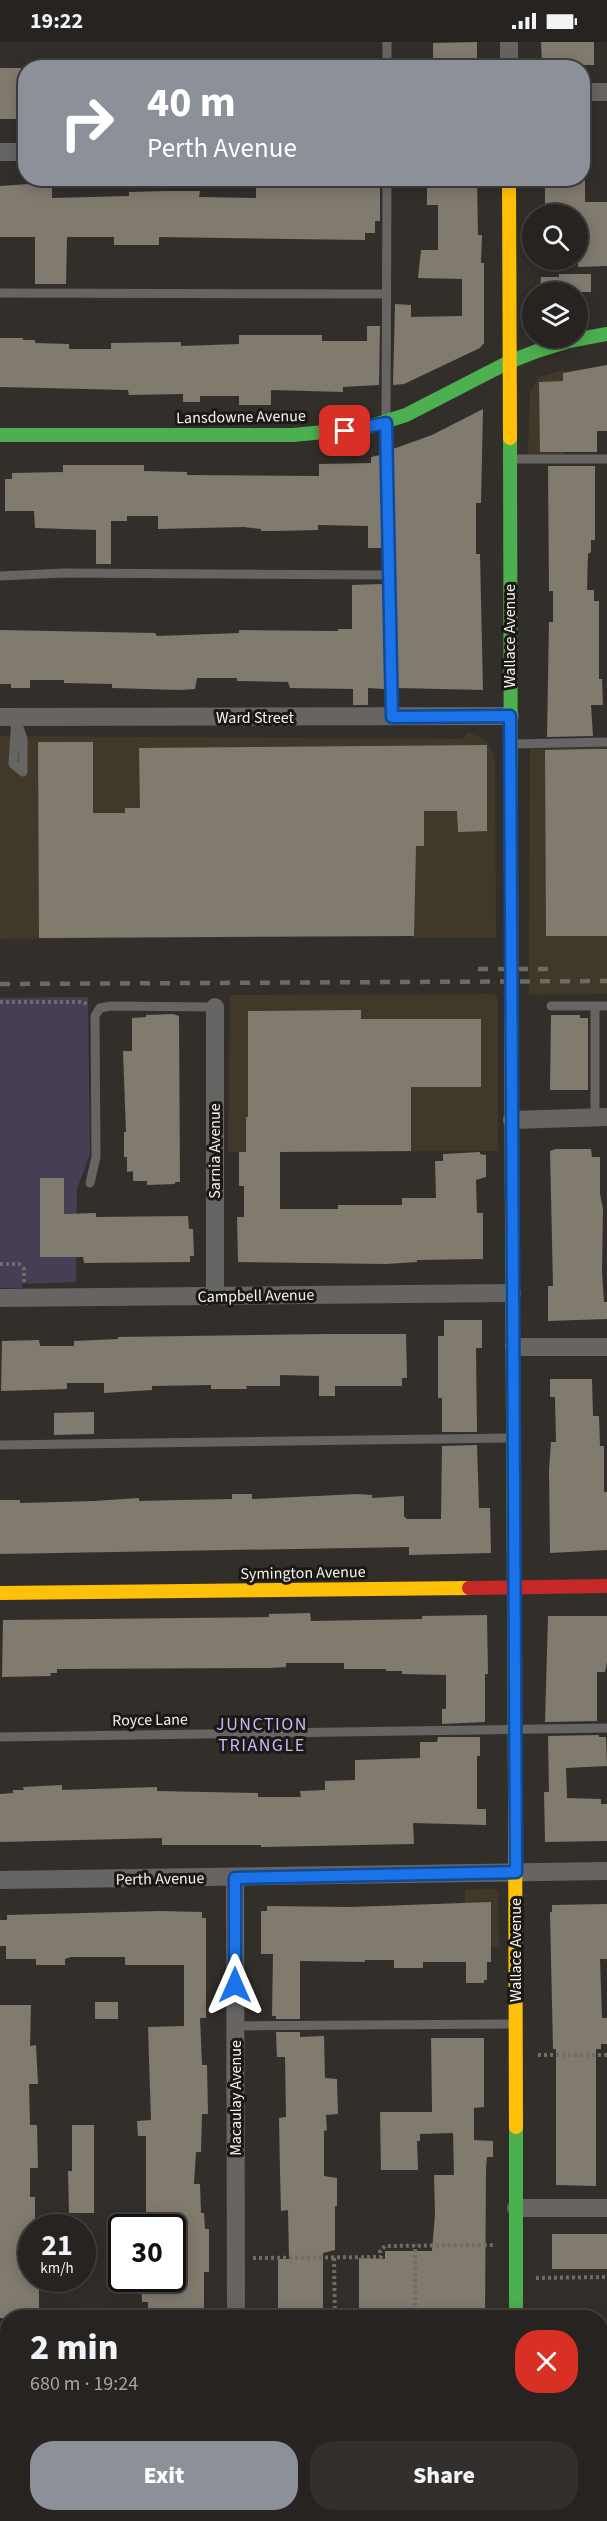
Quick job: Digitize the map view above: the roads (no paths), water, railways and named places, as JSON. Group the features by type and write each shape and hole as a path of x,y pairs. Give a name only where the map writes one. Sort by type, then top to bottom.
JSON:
{"street":[{"path":"509,42 509,60"},
{"path":"590,92 607,92"},
{"path":"0,152 18,152"},
{"name":"Wallace Avenue","path":"508,186 514,1347 513,1588 516,1729 516,2310"},
{"name":"Lansdowne Avenue","path":"0,435 293,435 365,428 406,415 509,362 569,341 607,334"},
{"name":"Ward Street","path":"8,717 510,716"},
{"name":"Sarnia Avenue","path":"215,1007 215,1296"},
{"path":"512,1120 601,1117"},
{"name":"Campbell Avenue","path":"0,1298 512,1293"},
{"path":"514,1347 607,1347"},
{"name":"Symington Avenue","path":"0,1593 607,1586"},
{"name":"Perth Avenue","path":"0,1881 607,1871"},
{"name":"Macaulay Avenue","path":"235,1878 236,2310"},
{"path":"516,2208 607,2208"}],"lane":[{"path":"387,42 387,60"},
{"path":"387,186 386,423 392,717"},
{"path":"0,293 386,294"},
{"path":"510,459 607,459"},
{"path":"0,576 64,573 390,574"},
{"path":"8,717 24,738 23,772 13,764 8,717"},
{"path":"510,744 607,742"},
{"path":"90,1183 96,1157 95,1016 100,1008 110,1006 215,1007"},
{"path":"551,1006 607,1006"},
{"path":"595,1006 601,1117"},
{"path":"0,1445 513,1438"},
{"name":"Royce Lane","path":"0,1737 607,1728"},
{"path":"235,2026 516,2024"}],"railway":[{"path":"478,969 552,969"},
{"path":"0,984 607,981"}],"district":[{"name":"JUNCTION TRIANGLE","path":"262,1734"}]}
